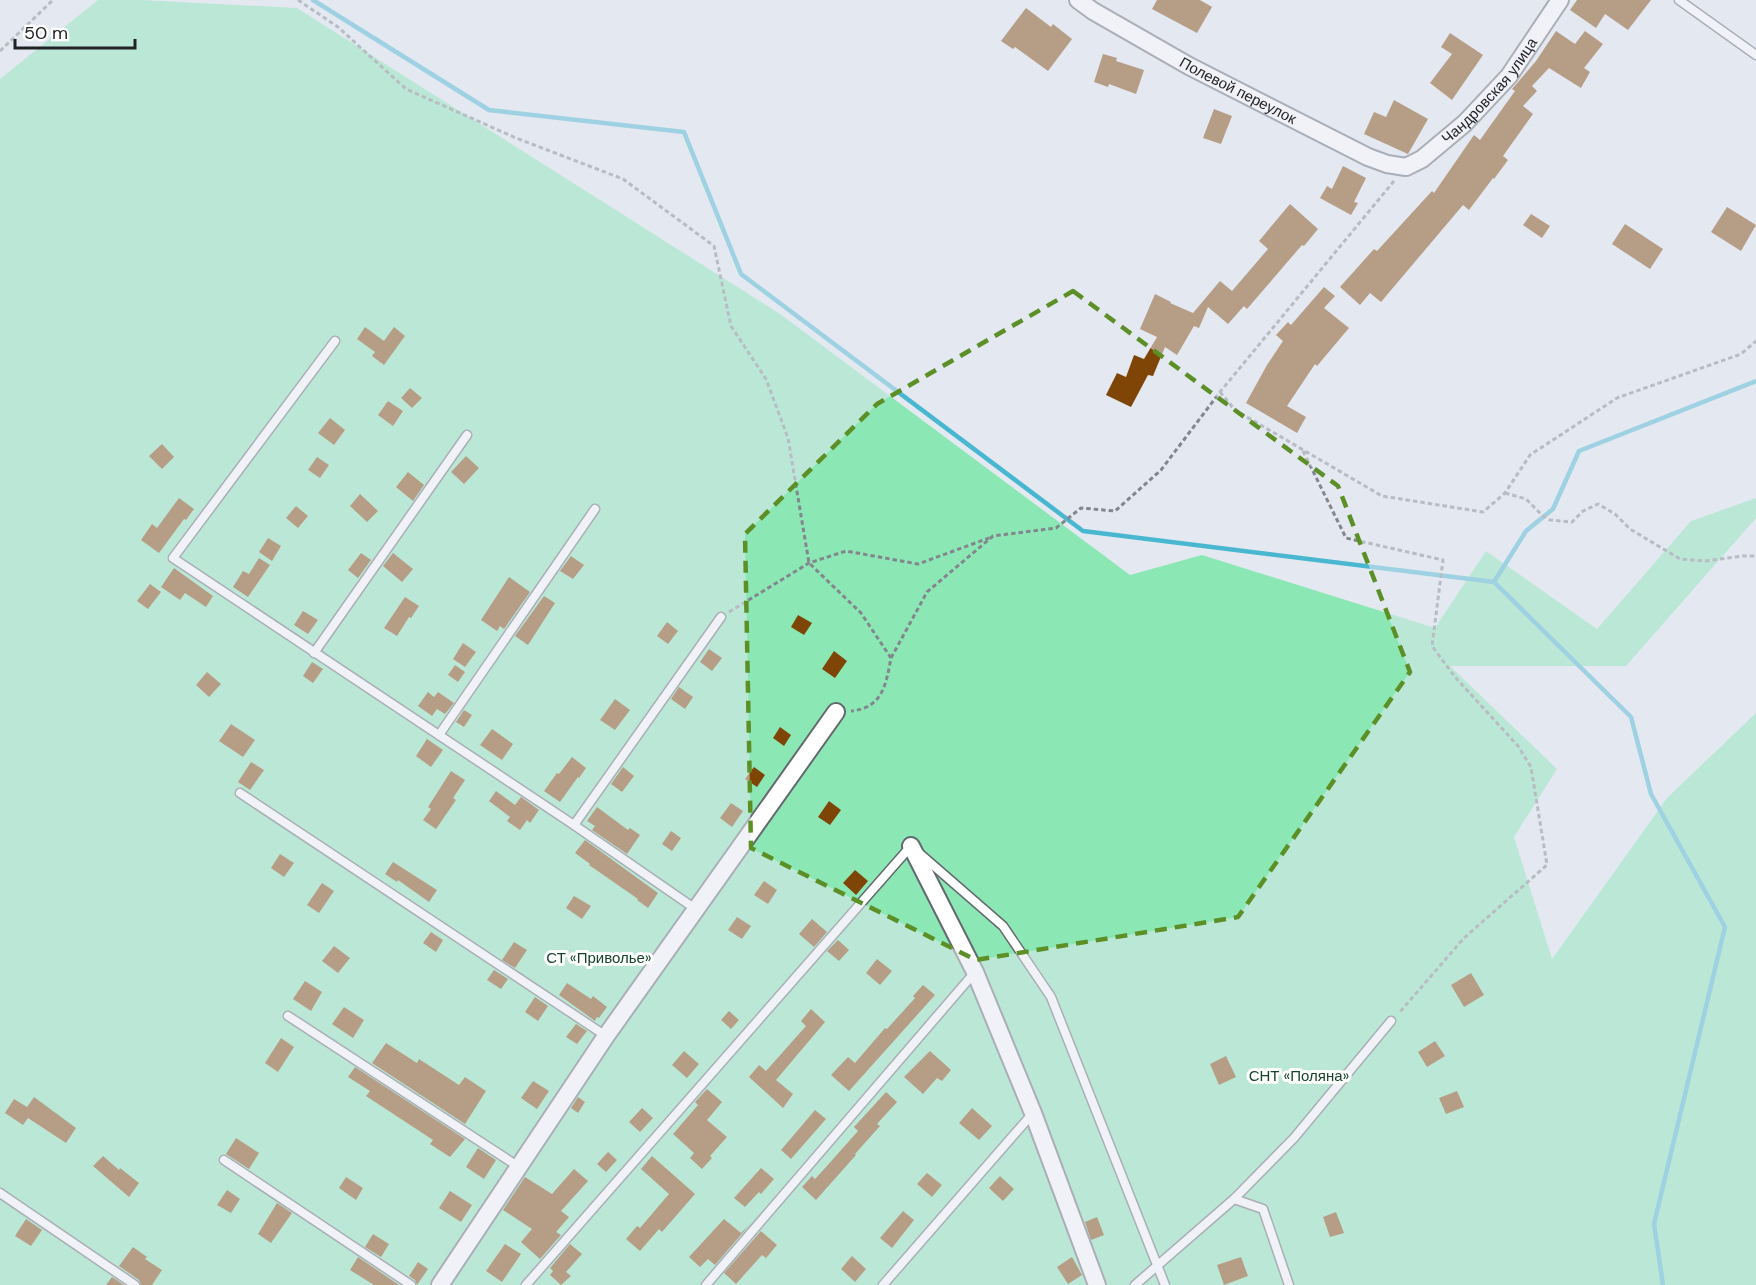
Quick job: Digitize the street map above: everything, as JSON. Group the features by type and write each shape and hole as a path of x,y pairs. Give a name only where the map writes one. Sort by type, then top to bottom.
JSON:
{"street":[{"name":"Полевой переулок","path":"1078,0 1093,11 1199,71 1368,157 1387,164 1406,166"},
{"name":"Чандровская улица","path":"1406,166 1422,159 1465,123 1509,76 1560,0"},
{"path":"440,1285 606,1036 836,712"},
{"path":"911,846 975,972 1033,1113 1097,1285"}],"lane":[{"path":"1678,0 1756,55"},
{"path":"335,341 173,558 574,825 697,910"},
{"path":"315,653 467,435"},
{"path":"439,735 595,509"},
{"path":"574,825 721,616"},
{"path":"240,793 606,1036"},
{"path":"526,1285 911,846 1003,926 1051,997 1165,1285"},
{"path":"706,1285 975,972"},
{"path":"288,1016 519,1168"},
{"path":"1135,1285 1234,1199 1294,1138 1392,1021"},
{"path":"884,1285 1033,1113"},
{"path":"224,1160 411,1285"},
{"path":"0,1192 135,1285"},
{"path":"1234,1199 1263,1209 1289,1285"}],"path":[{"path":"0,51 53,0"},
{"path":"298,0 338,27 406,89 516,138 623,179 714,246 731,326 766,379 788,438 809,563 861,613 891,658"},
{"path":"721,616 809,563 846,550 918,564 993,536 1056,528 1081,508 1115,511 1161,470 1220,392 1406,166"},
{"path":"1220,392 1235,410 1382,496 1483,512 1505,493 1530,454 1617,398 1741,354 1756,341"},
{"path":"1304,451 1346,538 1443,560 1432,646 1455,677 1518,746 1531,767 1547,865 1464,938 1392,1021"},
{"path":"1505,493 1527,499 1550,520 1572,522 1583,512 1598,504 1615,514 1630,529 1680,558 1706,561 1756,556"},
{"path":"836,712 865,710 884,690 891,658 927,592 993,536"}],"highlighted area":[{"path":"1073,291 1338,486 1410,672 1238,917 976,960 751,848 745,534 877,404"}],"green space":[{"path":"98,0 297,8 780,314 1130,575 1202,555 1435,628 1486,551 1597,629 1691,521 1756,498 1756,518 1626,666 1450,666 1557,769 1514,837 1552,959 1667,798 1756,713 1756,1285 0,1285 0,79"}],"building":[{"path":"1157,0 1200,0 1212,7 1197,33 1152,9"},
{"path":"1577,0 1651,0 1628,30 1605,14 1596,28 1570,10"},
{"path":"1026,8 1051,27 1053,24 1072,39 1048,71 1015,47 1013,49 1001,41"},
{"path":"1556,31 1575,44 1585,31 1603,44 1584,68 1590,72 1581,88 1549,68 1532,86 1537,91 1523,106 1533,114 1503,156 1508,160 1494,179 1469,210 1463,205 1381,302 1370,293 1360,305 1340,287 1374,249 1377,251 1432,191 1434,193 1474,135 1480,140 1515,91 1512,89 1536,61"},
{"path":"1450,33 1483,55 1452,100 1430,83 1452,54 1441,47"},
{"path":"1103,54 1144,70 1136,94 1109,84 1108,87 1094,82"},
{"path":"1394,100 1428,119 1408,154 1364,134 1374,112 1386,117"},
{"path":"1214,109 1232,116 1221,144 1203,138"},
{"path":"1343,166 1366,178 1354,202 1358,203 1351,215 1320,198 1327,186 1332,189"},
{"path":"1290,204 1318,229 1247,309 1244,306 1228,324 1208,307 1199,328 1194,326 1177,355 1165,347 1153,376 1148,375 1131,407 1106,395 1117,373 1126,377 1134,355 1144,359 1157,337 1140,329 1155,294 1193,313 1220,281 1232,291 1268,249 1259,241"},
{"path":"1727,207 1756,225 1741,251 1711,232"},
{"path":"1531,214 1550,226 1542,238 1523,225"},
{"path":"1625,224 1663,249 1650,269 1612,244"},
{"path":"1324,287 1335,296 1324,308 1349,328 1317,366 1315,364 1287,406 1306,417 1297,433 1246,403 1283,341 1276,335 1288,322 1291,325"},
{"path":"365,327 384,341 394,327 405,336 384,365 372,356 375,352 357,339"},
{"path":"410,388 422,398 412,408 401,398"},
{"path":"388,401 403,411 393,426 378,415"},
{"path":"330,418 345,430 334,445 318,433"},
{"path":"162,444 174,457 162,469 149,456"},
{"path":"466,456 479,468 464,484 451,472"},
{"path":"317,457 329,465 320,478 308,470"},
{"path":"408,472 424,485 413,501 396,487"},
{"path":"360,494 378,511 367,522 350,506"},
{"path":"179,498 194,509 159,553 141,540 152,524 157,528"},
{"path":"296,506 308,516 298,528 286,518"},
{"path":"268,538 281,546 272,561 259,552"},
{"path":"361,553 371,560 358,578 348,570"},
{"path":"393,553 413,569 402,582 383,566"},
{"path":"571,556 584,565 573,579 560,571"},
{"path":"259,558 270,565 248,597 233,587 243,571 249,574"},
{"path":"174,568 213,596 206,607 185,593 180,600 161,587"},
{"path":"509,577 530,592 504,629 500,626 497,631 481,620"},
{"path":"150,584 161,592 148,609 137,601"},
{"path":"544,596 555,603 528,645 515,636"},
{"path":"405,597 419,606 397,636 384,628"},
{"path":"303,611 318,620 308,634 294,625"},
{"path":"798,615 812,623 804,635 791,627"},
{"path":"667,622 678,631 668,644 657,636"},
{"path":"463,643 476,652 465,667 453,659"},
{"path":"709,649 722,658 712,671 700,662"},
{"path":"834,651 847,661 835,678 822,669"},
{"path":"312,662 323,669 313,683 303,676"},
{"path":"455,665 465,672 458,682 448,675"},
{"path":"207,672 221,684 209,697 196,685"},
{"path":"679,687 693,697 685,709 671,699"},
{"path":"428,692 434,697 438,692 454,703 445,714 437,709 432,716 418,706"},
{"path":"615,699 630,710 615,730 600,720"},
{"path":"464,710 472,715 464,727 456,722"},
{"path":"231,724 255,740 243,757 219,741"},
{"path":"780,727 791,735 784,746 773,738"},
{"path":"492,729 513,744 502,760 480,745"},
{"path":"427,739 443,750 431,767 416,756"},
{"path":"572,757 586,768 560,802 544,791"},
{"path":"251,762 264,770 250,790 238,782"},
{"path":"623,767 634,776 622,792 611,784"},
{"path":"754,767 765,775 757,787 745,779"},
{"path":"451,771 465,780 453,798 456,800 436,829 423,820 431,809 428,807"},
{"path":"496,791 515,805 521,797 539,810 530,823 527,820 520,830 507,821 510,817 489,801"},
{"path":"829,801 841,810 830,825 818,817"},
{"path":"731,803 743,811 732,827 720,818"},
{"path":"597,807 628,830 630,828 640,835 627,854 592,830 595,826 587,821"},
{"path":"671,831 681,838 672,851 662,844"},
{"path":"585,840 658,893 648,908 575,853"},
{"path":"280,854 294,863 284,877 271,868"},
{"path":"393,862 437,890 429,902 398,880 397,882 385,874"},
{"path":"855,870 868,881 856,895 843,883"},
{"path":"764,881 777,890 768,904 754,895"},
{"path":"322,883 334,891 319,913 307,905"},
{"path":"574,896 591,906 582,919 566,908"},
{"path":"737,917 751,926 742,939 728,930"},
{"path":"812,919 827,932 814,947 799,934"},
{"path":"431,932 443,940 436,952 423,943"},
{"path":"838,940 849,950 839,961 827,951"},
{"path":"514,942 527,950 515,968 502,960"},
{"path":"334,946 350,958 338,973 322,961"},
{"path":"877,959 892,971 880,985 866,973"},
{"path":"494,970 508,979 501,989 487,980"},
{"path":"1471,973 1484,995 1464,1007 1451,985"},
{"path":"305,981 322,992 311,1011 293,999"},
{"path":"567,983 591,999 593,996 607,1007 599,1018 597,1017 595,1021 559,995"},
{"path":"923,985 935,995 849,1091 831,1075 848,1057 855,1063 915,998 913,996"},
{"path":"535,997 548,1006 538,1021 525,1012"},
{"path":"344,1007 364,1020 353,1038 332,1024"},
{"path":"811,1009 825,1022 776,1080 793,1094 783,1108 749,1077 759,1065 766,1071 806,1026 801,1021"},
{"path":"729,1011 739,1020 731,1029 721,1020"},
{"path":"576,1024 587,1031 577,1044 566,1037"},
{"path":"281,1038 294,1047 278,1072 265,1063"},
{"path":"1435,1041 1445,1056 1427,1067 1418,1052"},
{"path":"386,1043 417,1063 419,1059 459,1085 465,1077 486,1091 465,1124 372,1063"},
{"path":"684,1051 699,1064 687,1078 672,1065"},
{"path":"930,1051 951,1070 942,1081 937,1078 923,1094 904,1077"},
{"path":"1226,1056 1236,1077 1219,1085 1210,1064"},
{"path":"355,1067 465,1139 450,1157 430,1144 433,1140 366,1096 370,1091 348,1077"},
{"path":"533,1081 549,1091 537,1109 521,1098"},
{"path":"707,1089 722,1102 707,1120 727,1137 702,1169 690,1158 694,1153 673,1134 698,1105 695,1102"},
{"path":"1457,1091 1464,1107 1446,1114 1439,1098"},
{"path":"886,1092 897,1102 877,1124 880,1126 816,1200 802,1187 812,1176 815,1179 858,1131 854,1127"},
{"path":"34,1097 76,1128 66,1143 28,1118 23,1125 5,1113 14,1099 27,1107"},
{"path":"578,1097 585,1102 578,1113 571,1108"},
{"path":"642,1108 653,1118 640,1132 629,1122"},
{"path":"972,1108 992,1126 979,1140 959,1123"},
{"path":"815,1110 826,1119 791,1159 781,1150"},
{"path":"236,1138 259,1153 249,1169 226,1154"},
{"path":"478,1148 496,1160 484,1179 466,1167"},
{"path":"608,1152 617,1160 606,1172 597,1164"},
{"path":"103,1156 139,1183 129,1197 93,1166"},
{"path":"652,1156 695,1194 662,1232 659,1229 640,1251 626,1239 637,1226 640,1228 669,1194 641,1169"},
{"path":"761,1168 774,1179 745,1207 734,1198"},
{"path":"574,1169 588,1181 561,1211 569,1217 556,1232 561,1235 540,1259 521,1242 532,1229 503,1210 525,1177 552,1194"},
{"path":"927,1173 942,1185 932,1197 917,1184"},
{"path":"1000,1176 1014,1189 1003,1201 989,1188"},
{"path":"346,1177 363,1188 356,1200 339,1188"},
{"path":"227,1190 240,1199 231,1213 217,1205"},
{"path":"450,1191 472,1205 461,1222 439,1208"},
{"path":"277,1203 292,1213 271,1243 258,1234"},
{"path":"903,1211 914,1220 892,1248 880,1238"},
{"path":"1336,1212 1344,1233 1330,1237 1323,1217"},
{"path":"1097,1217 1104,1235 1091,1240 1085,1222"},
{"path":"26,1219 42,1230 31,1246 15,1236"},
{"path":"724,1219 741,1233 751,1223 715,1265 708,1259 700,1267 689,1257"},
{"path":"761,1231 777,1245 766,1258 762,1255 736,1284 724,1273"},
{"path":"373,1234 389,1244 381,1257 365,1247"},
{"path":"505,1244 521,1254 502,1282 486,1271"},
{"path":"570,1244 582,1254 566,1272 571,1276 561,1285 550,1275 553,1271 550,1268"},
{"path":"133,1247 147,1257 145,1259 162,1270 152,1285 141,1285 139,1280 119,1266"},
{"path":"852,1256 866,1269 855,1282 841,1269"},
{"path":"358,1257 399,1285 374,1285 350,1270"},
{"path":"1072,1257 1082,1275 1068,1284 1057,1267"},
{"path":"1241,1257 1248,1276 1224,1285 1217,1265"},
{"path":"418,1262 428,1269 417,1285 415,1280 409,1276"},
{"path":"112,1277 124,1285 106,1285"}],"waterway":[{"path":"313,0 489,110 684,132 741,274 1083,531 1494,582 1631,717 1651,794 1725,927 1654,1224 1663,1285"},
{"path":"1494,582 1526,531 1553,509 1579,451 1756,381"}],"park label":[{"name":"СТ «Приволье»","path":"599,958"},
{"name":"СНТ «Поляна»","path":"1299,1076"}]}
